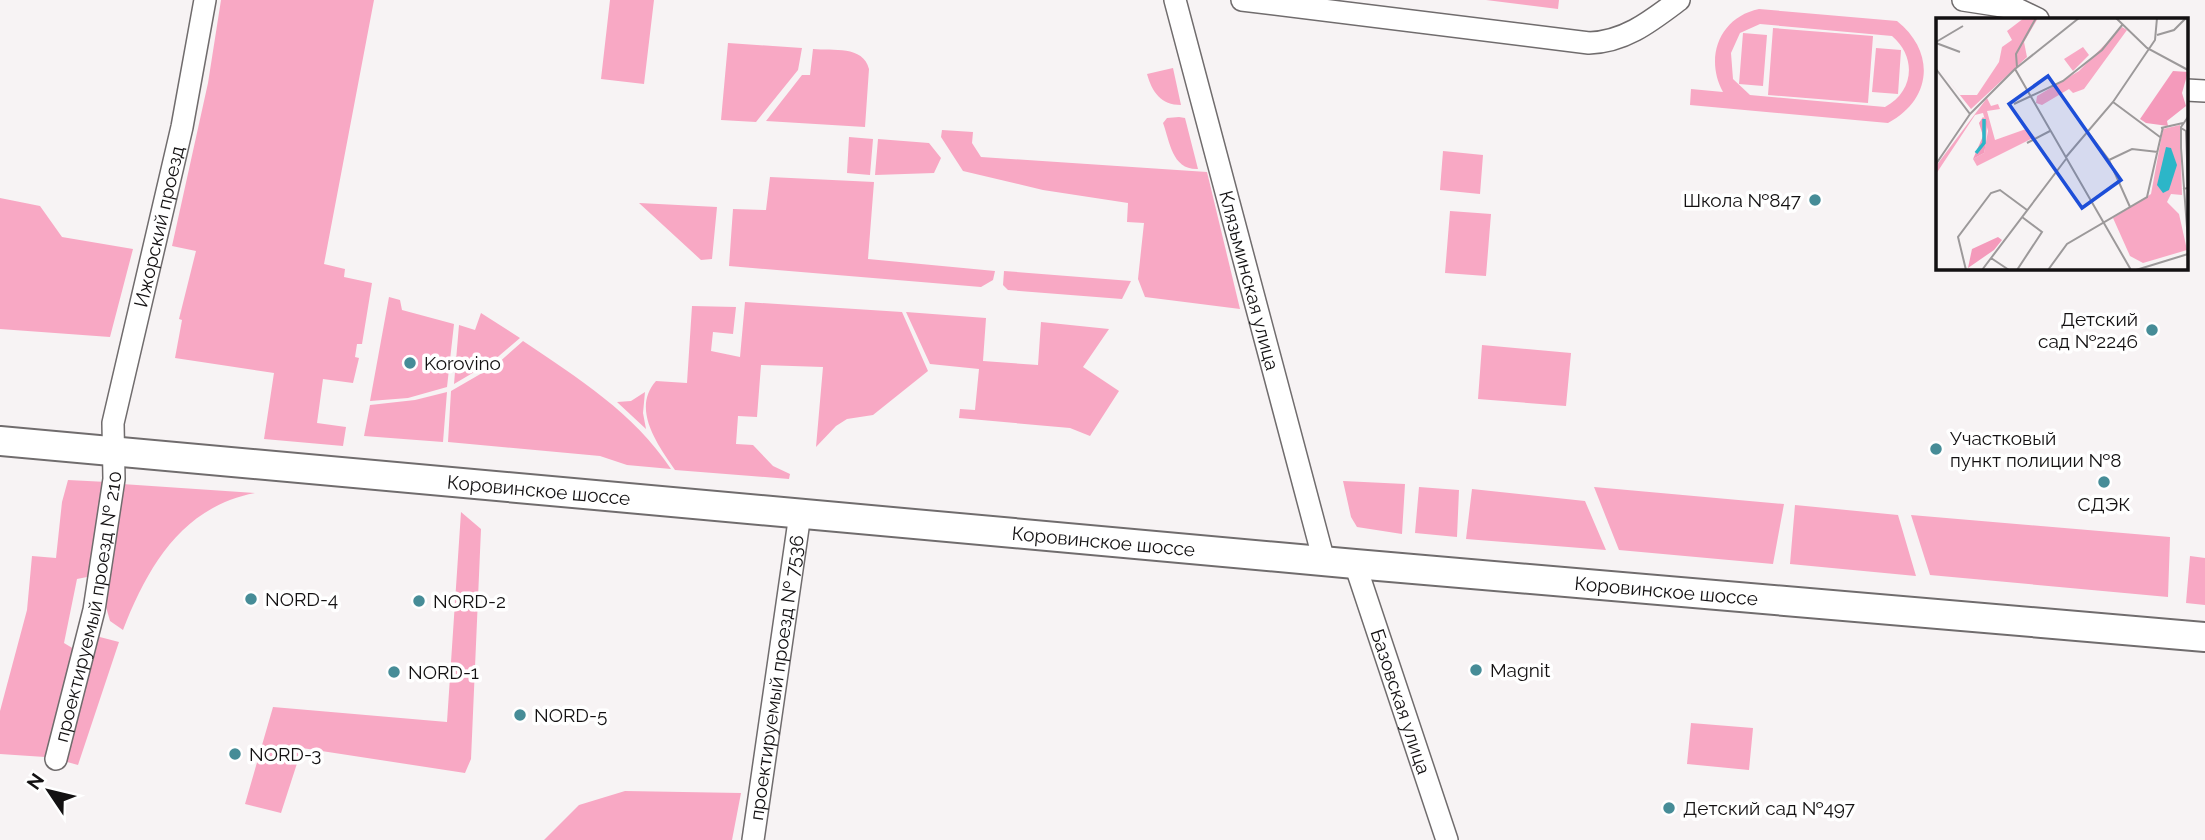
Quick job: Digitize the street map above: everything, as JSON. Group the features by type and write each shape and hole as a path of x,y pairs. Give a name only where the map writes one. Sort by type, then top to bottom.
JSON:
{"main road":[{"name":"Коровинское шоссе","path":"0,442 1355,564 2205,637"}],"street":[{"name":"Ижорский проезд","path":"114,452 113,423 182,127 205,0"},
{"name":"Клязьминская улица","path":"1175,0 1324,561"},
{"path":"1242,0 1596,43 1626,36 1679,0"},
{"path":"1963,0 2015,8 2036,18"},
{"name":"проектируемый проезд № 210","path":"56,759 94,610 114,479 114,452"},
{"name":"проектируемый проезд № 7536","path":"753,840 800,514"},
{"name":"Базовская улица","path":"1355,564 1447,840"}],"shaded area":[{"path":"221,0 374,0 324,264 345,269 344,277 372,283 362,344 357,344 355,357 359,358 353,383 323,379 317,423 346,427 343,446 264,439 274,373 175,358 182,320 179,319 196,251 172,246 208,83"},
{"path":"610,0 654,0 644,84 601,79"},
{"path":"1486,0 1559,0 1558,9"},
{"path":"1759,9 1897,21 1910,33 1923,61 1924,75 1920,89 1903,113 1888,123 1690,105 1691,89 1723,92 1715,65 1719,40 1734,20","holes":["1760,24 1892,36 1906,54 1909,74 1902,93 1885,107 1750,95 1733,79 1731,53 1740,33"]},
{"path":"1773,28 1873,36 1868,103 1768,95"},
{"path":"1743,33 1767,35 1763,86 1739,84"},
{"path":"728,43 802,48 798,70 756,122 721,120"},
{"path":"1876,48 1901,50 1898,94 1872,92"},
{"path":"813,49 846,51 861,56 866,61 869,69 865,127 766,121 802,75 810,75"},
{"path":"1173,68 1181,105 1168,103 1158,96 1147,74"},
{"path":"1167,118 1185,118 1198,169 1183,165 1177,160 1170,146 1163,123"},
{"path":"942,130 973,132 972,143 981,157 1207,172 1240,309 1145,297 1138,279 1144,223 1127,222 1128,203 1043,190 963,171 941,137"},
{"path":"849,137 873,139 870,175 847,173"},
{"path":"878,139 929,143 941,158 934,173 875,175"},
{"path":"1443,151 1483,155 1480,194 1440,190"},
{"path":"770,177 874,182 868,259 995,271 993,280 981,287 729,266 733,209 766,210"},
{"path":"0,198 40,206 62,237 133,249 110,337 0,329"},
{"path":"639,203 717,207 712,259 701,260"},
{"path":"1450,211 1491,214 1486,276 1445,273"},
{"path":"1004,271 1131,281 1122,299 1008,290 1003,285"},
{"path":"389,297 400,300 402,310 454,324 447,387 408,398 370,401"},
{"path":"745,302 902,312 928,371 873,415 847,419 836,426 816,447 823,367 761,365 757,417 738,416 736,444 753,445 773,466 790,474 789,479 675,470 650,427 646,403 649,392 656,381 687,383 692,306 736,307 733,334 713,332 711,351 740,357"},
{"path":"906,312 986,318 983,361 1038,365 1041,322 1109,329 1083,367 1119,391 1090,436 1070,428 959,418 960,409 975,410 979,369 930,364"},
{"path":"481,313 520,338 493,361 454,384 459,325 475,330"},
{"path":"523,341 622,413 640,430 671,469 627,465 600,456 448,442 451,391 496,365"},
{"path":"1482,345 1571,353 1566,406 1478,399"},
{"path":"447,392 443,442 364,436 370,405 415,400"},
{"path":"645,392 643,413 646,429 617,402 631,401"},
{"path":"68,480 107,482 92,576 77,579 64,643 74,649 45,757 0,754 0,711 27,610 32,556 56,558 62,502"},
{"path":"1343,481 1405,484 1402,534 1357,527 1351,517"},
{"path":"122,484 255,493 229,500 207,511 171,543 144,584 123,630 110,621 106,607"},
{"path":"1419,487 1459,490 1457,537 1415,533"},
{"path":"1594,487 1784,504 1773,564 1619,550"},
{"path":"1472,489 1585,501 1606,550 1466,539"},
{"path":"1795,505 1898,515 1916,576 1790,564"},
{"path":"461,512 481,529 471,759 465,773 302,748 281,813 245,804 273,707 447,722"},
{"path":"1911,515 2170,537 2168,597 1930,575"},
{"path":"2190,556 2205,558 2205,605 2186,603"},
{"path":"96,636 119,642 78,765 60,760"},
{"path":"1691,723 1753,728 1749,770 1687,764"},
{"path":"625,791 741,793 732,840 544,840 579,805"}],"place":[{"name":"Школа №847","path":"1815,200"},
{"name":"Детский сад №2246","path":"2152,330"},
{"name":"Korovino","path":"410,363"},
{"name":"Участковый пункт полиции №8","path":"1936,449"},
{"name":"СДЭК","path":"2104,482"},
{"name":"NORD-4","path":"251,599"},
{"name":"NORD-2","path":"419,601"},
{"name":"Magnit","path":"1476,670"},
{"name":"NORD-1","path":"394,672"},
{"name":"NORD-5","path":"520,715"},
{"name":"NORD-3","path":"235,754"},
{"name":"Детский сад №497","path":"1669,808"}]}
